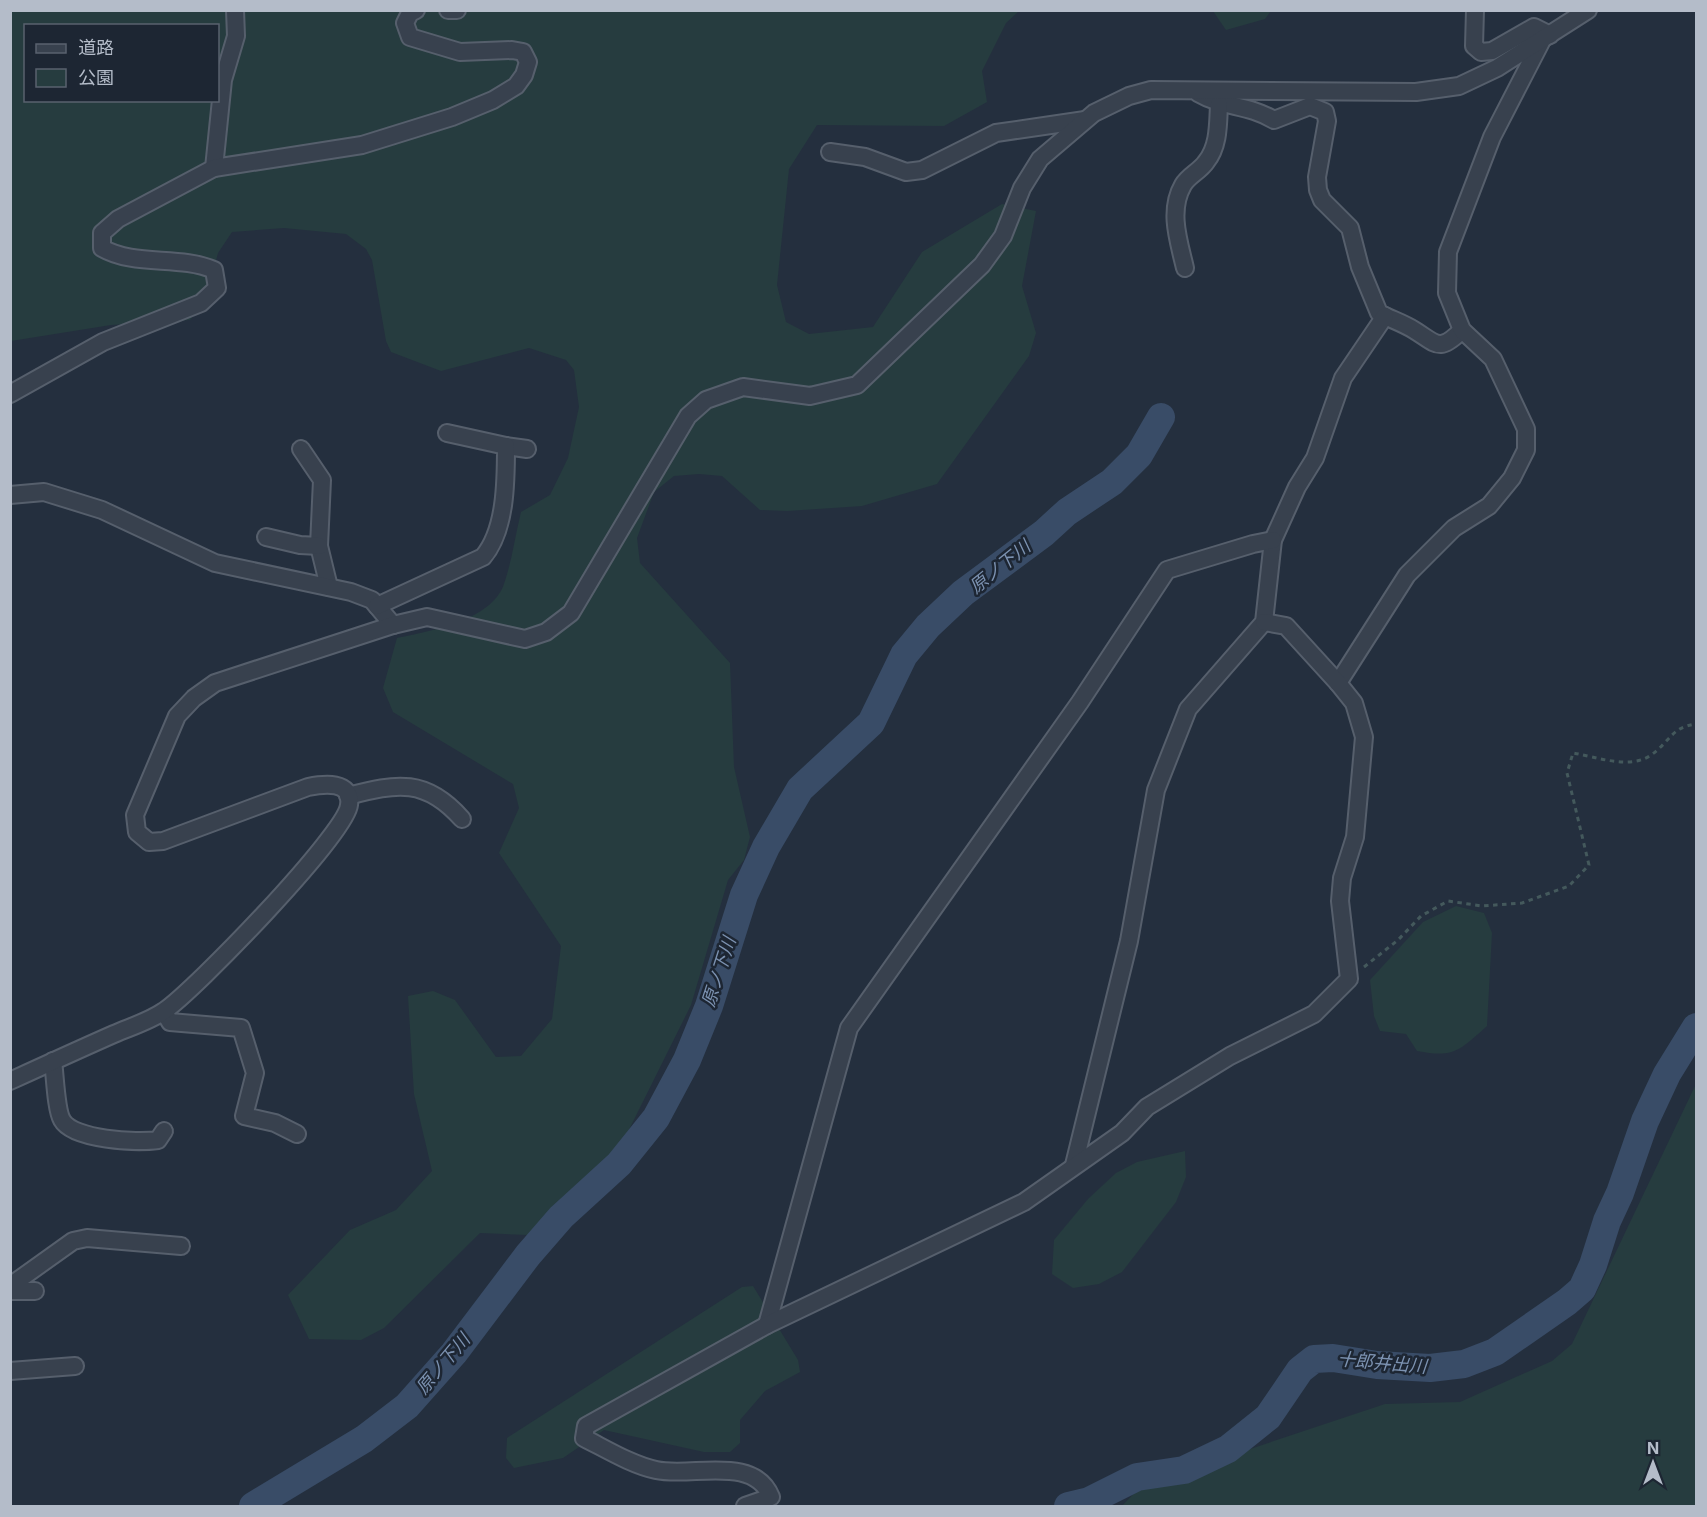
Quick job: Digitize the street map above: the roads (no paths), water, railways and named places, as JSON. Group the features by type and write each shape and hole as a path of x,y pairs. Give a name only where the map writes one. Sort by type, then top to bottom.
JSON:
{"street":[{"path":"214,168 223,80 236,36 235,10"},
{"path":"10,394 33,379 103,342 201,303 217,288 214,270 196,262 114,255 102,248 102,233 118,219 214,168 363,145 452,117 493,100 516,86 524,75 528,62 523,52 512,50 460,52 424,44 410,37 405,22 410,13 416,10"},
{"path":"448,10 456,10"},
{"path":"1475,10 1472,38 1474,46 1481,52 1491,51 1534,27 1546,38"},
{"path":"10,1081 164,1012 238,941 311,862 344,818 350,805 348,796 342,788 330,783 308,787 163,841 149,842 137,832 135,815 177,716 194,698 215,682 393,625 427,617 525,639 546,632 571,613 688,416 706,400 743,387 810,396 857,385 982,264 1003,236 1022,188 1040,159 1094,113 1120,100 1151,90 1416,92 1459,86 1497,68 1588,10"},
{"path":"1338,682 1407,575 1454,528 1489,506 1512,478 1526,450 1526,429 1493,359 1462,330 1447,293 1448,252 1492,137 1546,38"},
{"path":"1194,91 1219,104 1245,106 1274,120 1310,106 1325,112 1327,121 1317,177 1318,190 1322,200 1350,228 1360,267 1379,313 1414,330 1428,342 1439,344 1450,342 1462,330"},
{"path":"1185,268 1176,230 1176,208 1183,185 1206,162 1216,142 1219,104"},
{"path":"830,152 865,157 906,172 922,170 996,133 1086,120"},
{"path":"1074,1165 1129,941 1156,790 1188,709 1264,622 1274,540 1297,487 1315,458 1344,378 1385,316"},
{"path":"447,433 527,450"},
{"path":"377,606 483,557 490,548 506,491 506,446"},
{"path":"302,449 322,480 319,546 329,587"},
{"path":"10,495 44,492 102,510 215,563 329,587 372,600 393,625"},
{"path":"266,537 300,545 319,546"},
{"path":"767,1325 849,1028 1080,702 1167,570 1274,540"},
{"path":"745,1506 771,1497 767,1485 748,1474 722,1470 677,1473 654,1470 584,1438 586,1426 767,1325 1014,1207 1122,1133 1147,1107 1230,1056 1314,1014 1349,979 1340,901 1342,878 1355,837 1364,737 1354,703 1338,682 1286,626 1264,622"},
{"path":"348,796 382,787 408,787 432,792 446,800 462,819"},
{"path":"164,1012 170,1022 241,1028 255,1073 244,1116 275,1123 297,1134"},
{"path":"54,1061 61,1120 75,1133 141,1143 158,1140 164,1131"},
{"path":"10,1288 73,1241 87,1238 181,1246"},
{"path":"10,1288 35,1291"},
{"path":"10,1371 75,1366"}],"waterway":[{"name":"原ノ下川","path":"253,1506 364,1439 407,1406 454,1353 528,1255 561,1217 619,1164 656,1118 687,1060 709,1006 744,895 766,847 800,789 871,723 904,655 928,626 963,593 1044,533 1067,512 1112,482 1139,455 1161,417"},
{"name":"十郎井出川","path":"1068,1506 1089,1501 1137,1477 1184,1470 1228,1449 1268,1417 1300,1370 1314,1359 1333,1358 1377,1365 1430,1368 1464,1364 1495,1352 1567,1302 1582,1289 1593,1265 1645,1121 1667,1074 1696,1027"}]}
